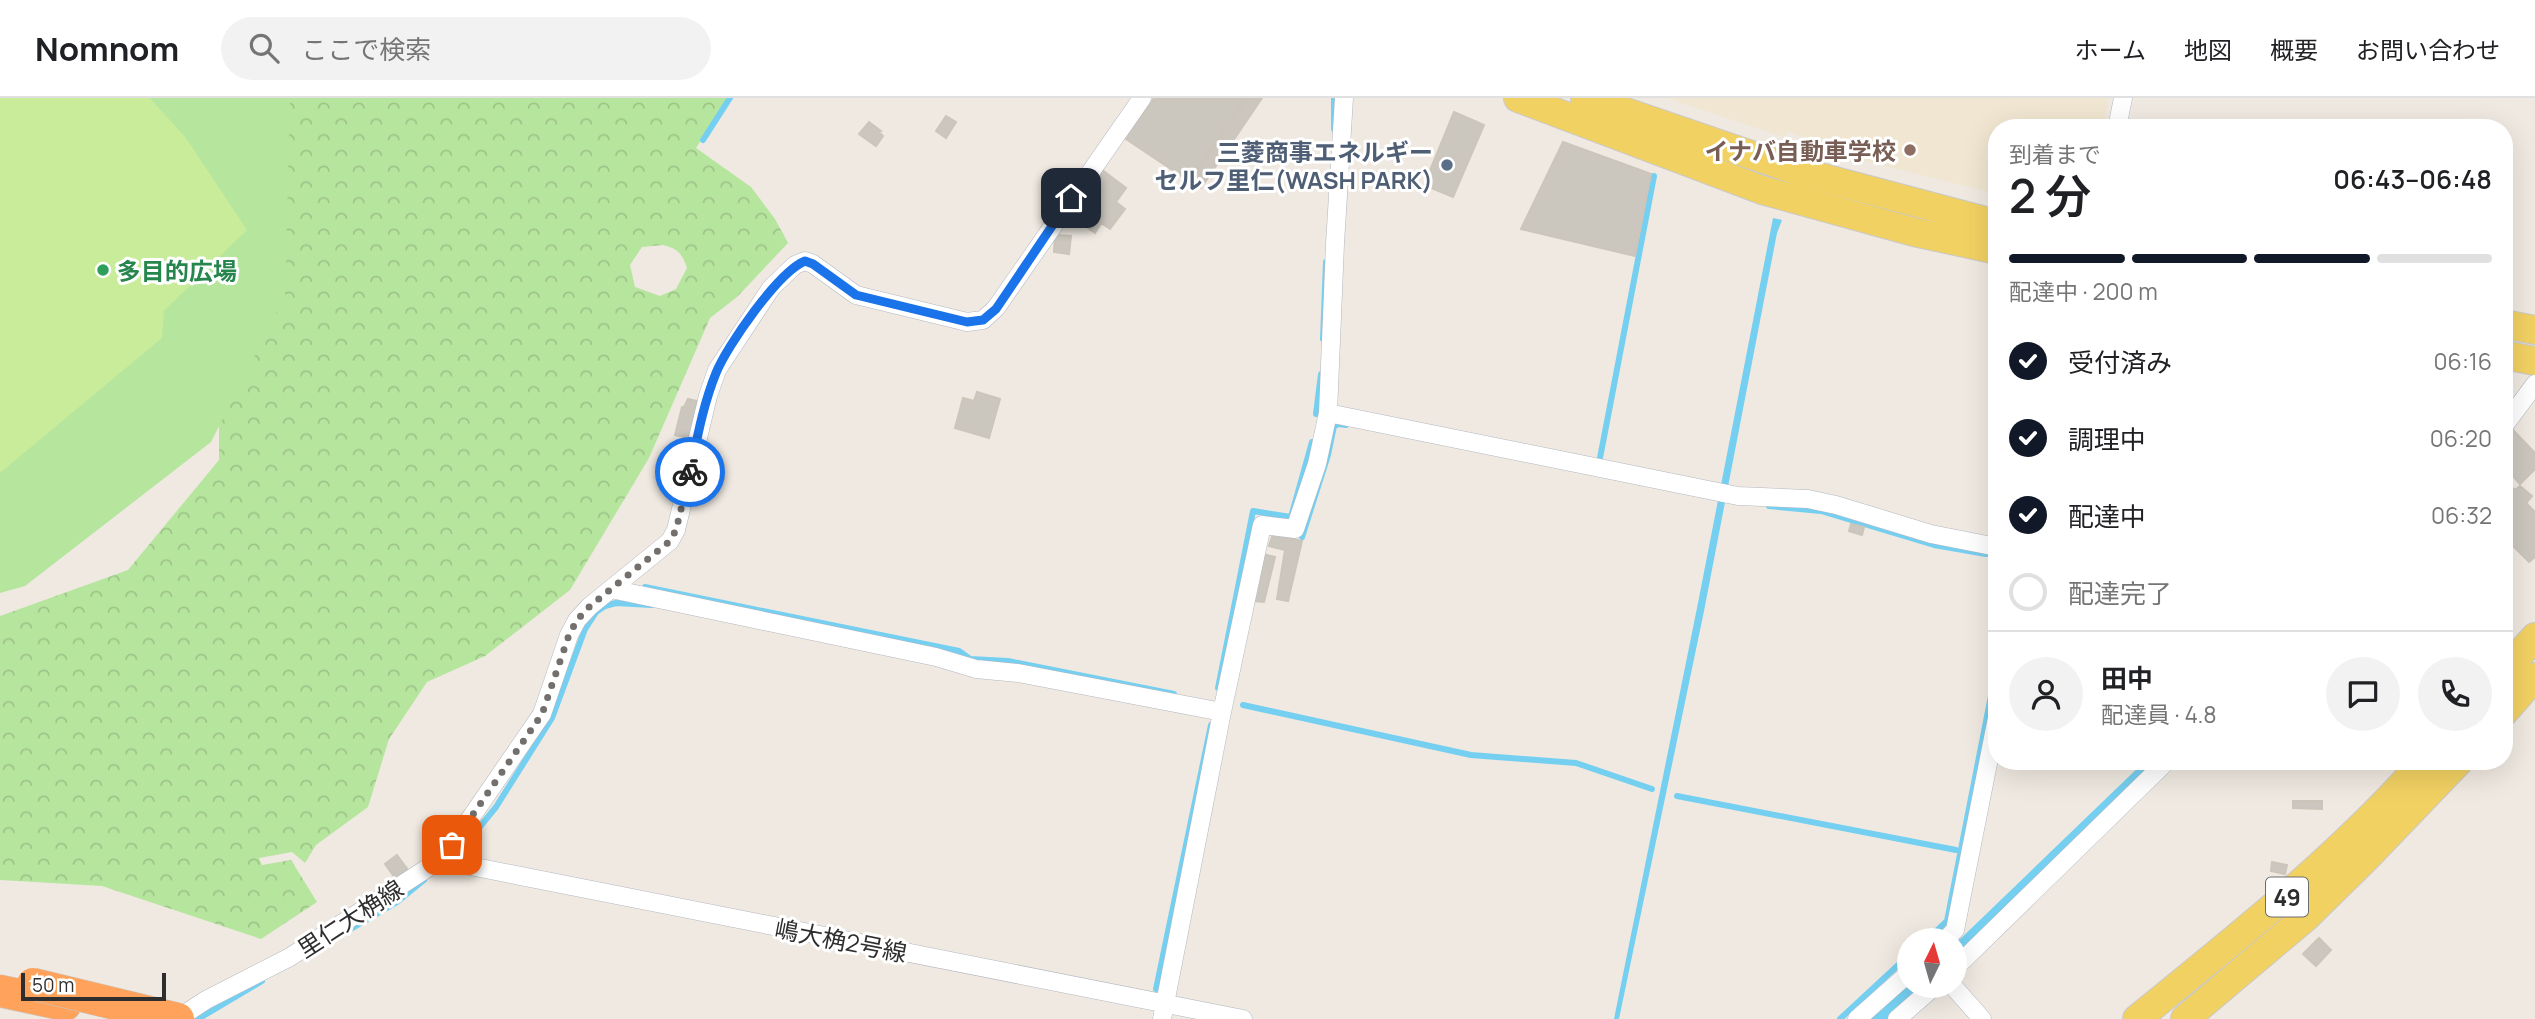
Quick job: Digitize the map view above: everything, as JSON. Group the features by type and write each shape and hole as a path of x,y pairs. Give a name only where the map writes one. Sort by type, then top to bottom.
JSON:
{"highway":[{"path":"0,978 21,991 128,1019"},
{"path":"21,991 178,1019"}],"main road":[{"path":"1518,98 1762,190 1914,232 1988,248"},
{"path":"1585,98 1801,172 1988,222"},
{"path":"2513,326 2535,330"},
{"path":"2513,700 2524,686 2535,637"},
{"name":"49","path":"2137,1019 2290,894 2354,836 2416,770"},
{"name":"49","path":"2185,1019 2306,917 2450,770"}],"street":[{"name":"里仁大桷線","path":"178,1019 206,1000 290,957 440,860 467,826 542,714 569,635 577,620 590,606 670,541 676,530 708,396 717,370 771,288 794,265 805,261 813,264 856,295 967,322 983,320 996,309 1142,98"},
{"path":"1163,1012 1262,525 1295,529 1317,464 1328,413 1344,98"},
{"path":"2119,119 2123,98"},
{"path":"2513,401 2526,365"},
{"path":"1328,413 1738,496 1808,499 1931,534 1988,545"},
{"path":"611,589 936,657 976,669 1017,673 1222,712"},
{"path":"1955,928 1988,763"},
{"path":"1967,956 2158,770"},
{"name":"嶋大桷2号線","path":"440,860 1163,1012 1243,1019"},
{"path":"1857,1019 1897,983"},
{"path":"1897,1019 1921,998"},
{"path":"1963,998 1982,1019"}],"shaded area":[{"name":"イナバ自動車学校","path":"1667,98 2109,98 2105,119 1988,119 1988,192 1804,144 1806,138 1787,131 1784,137"}],"green space":[{"path":"0,98 290,98 285,296 211,442 25,586 0,593"},
{"name":"多目的広場","path":"0,98 150,98 186,138 247,230 164,311 162,338 0,473"},
{"path":"225,98 728,98 696,148 751,187 775,219 788,243 737,297 710,318 649,458 570,590 485,656 427,682 389,739 368,807 316,845 305,863 292,852 259,858 262,865 291,860 317,902 261,939 102,886 0,880 0,616 128,570 219,460 219,313","holes":["663,245 679,252 687,268 676,289 660,296 635,287 630,265 642,247"]}],"water":[{"path":"1773,218 1782,220 1777,233 1704,611 1619,1019 1614,1019 1698,603"},
{"path":"2136,770 2148,770 1967,943 1967,932"},
{"path":"1897,991 1897,998 1911,998 1888,1019 1865,1019"}],"building":[{"path":"1154,98 1246,98 1189,181 1123,137 1140,112 1143,114"},
{"path":"1247,98 1262,98 1201,188 1190,182"},
{"path":"1454,112 1484,125 1453,197 1424,185"},
{"path":"946,116 956,122 946,138 936,131"},
{"path":"869,122 881,131 879,132 883,136 876,146 859,134"},
{"path":"1563,142 1651,174 1635,256 1521,229"},
{"path":"1101,169 1126,188 1116,202 1125,209 1110,229 1101,223 1095,233 1070,215"},
{"path":"1055,235 1071,236 1069,254 1054,252"},
{"path":"977,392 1000,399 989,438 955,428 963,398 974,401"},
{"path":"688,399 697,401 689,438 675,435 682,407"},
{"path":"2513,430 2535,453 2535,469 2520,484 2513,476"},
{"path":"2520,486 2532,496 2526,503 2535,512 2535,557 2529,562 2513,546 2513,488 2515,490"},
{"path":"1851,524 1864,527 1862,535 1849,531"},
{"path":"1273,534 1302,541 1288,601 1277,599 1285,550 1269,546"},
{"path":"1263,554 1275,557 1264,602 1253,601"},
{"path":"2293,801 2322,801 2322,809 2293,808"},
{"path":"397,855 408,870 395,878 385,864"},
{"path":"2272,862 2287,865 2285,874 2271,871"},
{"path":"2319,938 2331,950 2316,966 2303,954"}],"waterway":[{"path":"703,140 730,98"},
{"path":"1334,98 1334,129"},
{"path":"1600,458 1654,176"},
{"path":"1323,339 1326,262"},
{"path":"1316,414 1321,374"},
{"path":"1302,537 1328,455 1334,426 1346,425"},
{"path":"1218,688 1253,511 1291,517 1312,442"},
{"path":"1769,506 1821,511 1934,545 1986,554"},
{"path":"645,587 959,651 970,659 1008,661 1174,694"},
{"path":"465,845 496,807 552,718 585,629 596,612 616,603 651,605"},
{"path":"1243,705 1471,755 1576,763 1652,789"},
{"path":"1940,928 1947,921 1988,711"},
{"path":"1156,989 1211,725"},
{"path":"1677,796 1956,850"},
{"path":"435,871 459,872"},
{"path":"337,937 397,902 424,880"},
{"path":"1840,1019 1897,966"},
{"path":"198,1019 262,981"}],"way so far":[{"path":"452,845 542,714 569,635 577,620 590,606 670,541 676,530 690,472"}],"place":[{"name":"イナバ自動車学校","path":"1910,150"},
{"name":"三菱商事エネルギー セルフ里仁(WASH PARK)","path":"1447,165"},
{"name":"多目的広場","path":"103,270"}],"route":[{"path":"690,472 717,370 771,288 794,265 805,261 813,264 856,295 967,322 983,320 996,309 1071,198"}]}
